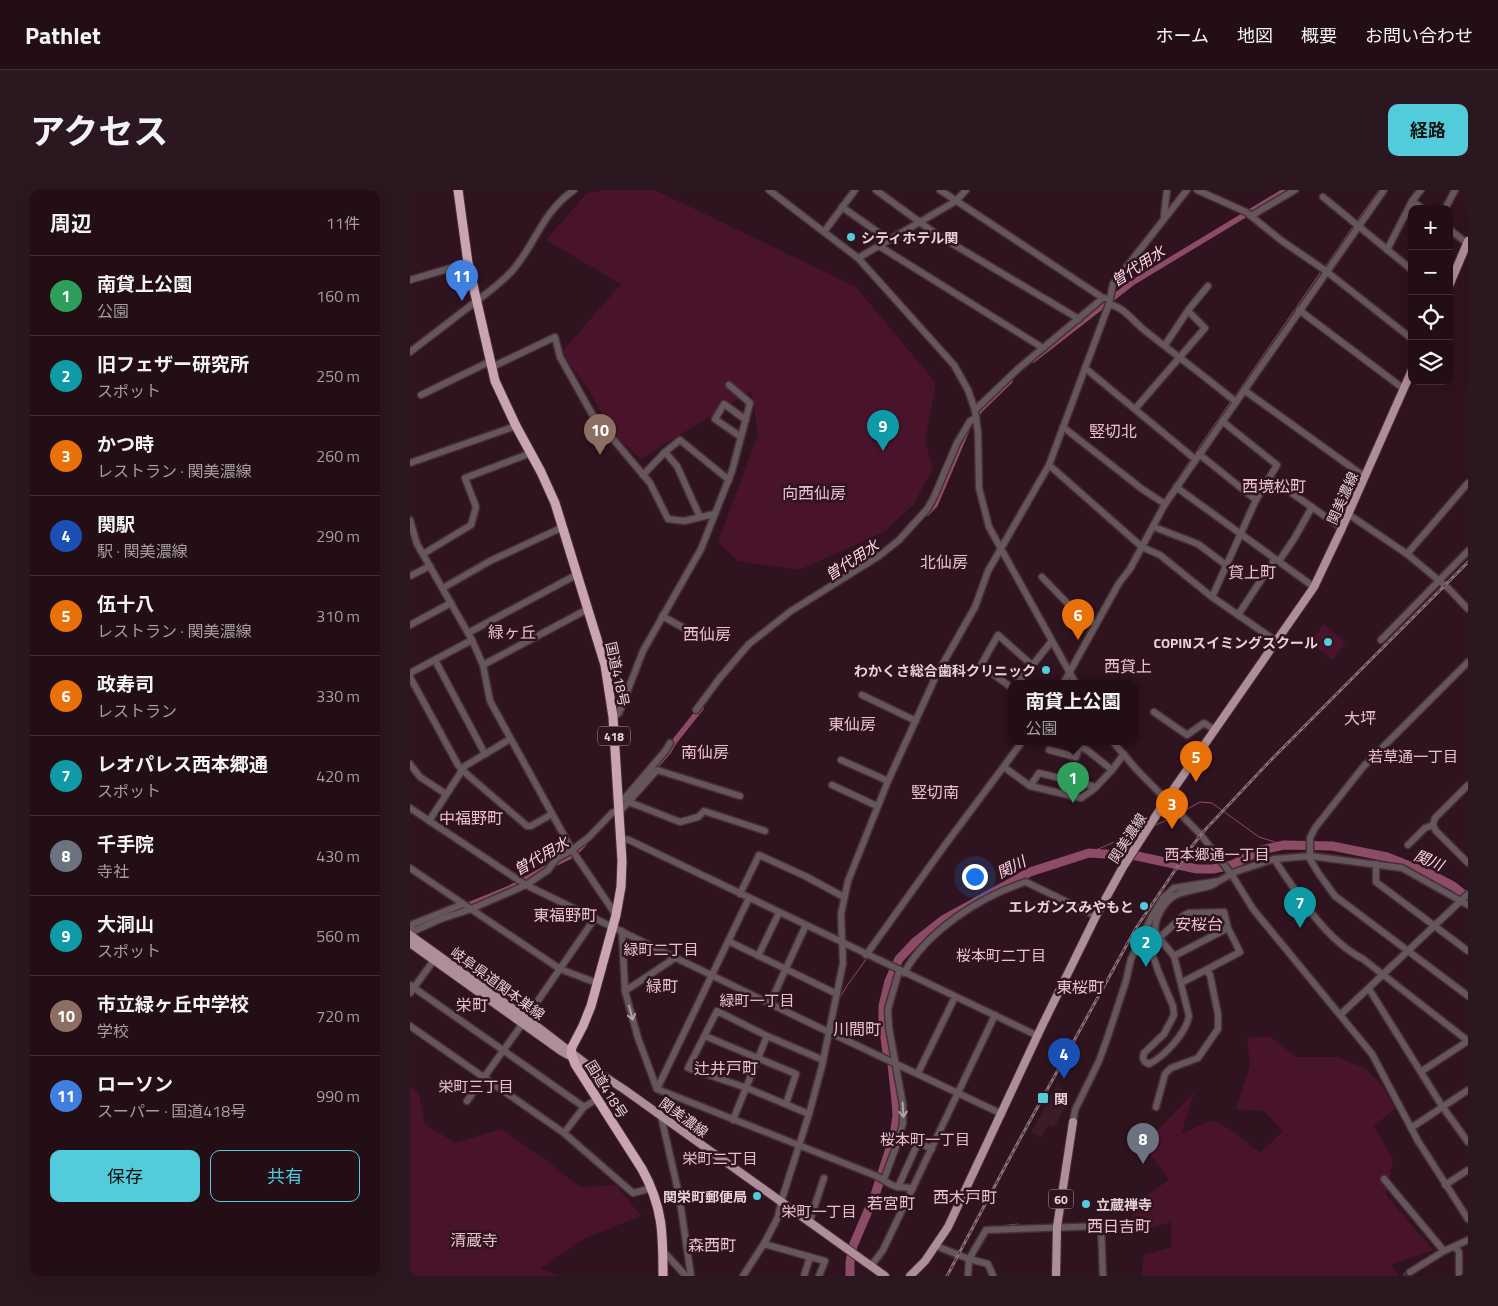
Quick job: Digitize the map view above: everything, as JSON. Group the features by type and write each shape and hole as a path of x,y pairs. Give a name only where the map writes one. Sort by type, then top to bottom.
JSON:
{"highway":[{"name":"国道418号","path":"458,190 468,263 495,381 555,503 605,665 613,717 622,861 621,887 616,915 617,929 597,983 591,1006 572,1047 572,1055 652,1188 659,1209 662,1228 663,1276"}],"main road":[{"path":"1453,277 1468,243"},
{"name":"関美濃線","path":"910,1276 925,1261 948,1227 1096,916 1125,862 1314,587 1408,380"},
{"name":"岐阜県道関本巣線","path":"411,933 572,1055"},
{"name":"岐阜県道関本巣線","path":"410,943 525,1020"},
{"name":"関美濃線","path":"572,1055 661,1116 885,1276"},
{"name":"60","path":"1056,1276 1057,1227 1073,1122"}],"street":[{"path":"410,352 499,284 513,270 546,217 562,198 574,190"},
{"path":"769,190 858,258 954,365 968,390 975,410 978,433 979,488 989,526 1074,680"},
{"path":"824,232 855,190"},
{"path":"876,190 919,223 1079,318"},
{"path":"940,190 1124,310 1147,333 1236,402"},
{"path":"858,258 956,201 966,190"},
{"path":"1164,217 1167,190"},
{"path":"743,1276 764,1244 778,1217 809,1114 823,1060 843,963 841,914 844,897 848,880 878,806 937,674 975,608 988,571 1049,465 1085,368 1113,284 1187,190"},
{"path":"1197,190 1251,216 1408,335"},
{"path":"1251,216 1295,190"},
{"path":"1065,680 1119,583 1130,569 1176,487 1384,190"},
{"path":"1387,250 1412,201 1421,190"},
{"path":"1447,205 1455,190"},
{"path":"1323,197 1408,267"},
{"path":"1412,201 1418,205"},
{"path":"842,207 888,240"},
{"path":"1453,232 1468,243"},
{"path":"879,246 1043,348"},
{"path":"410,280 468,263"},
{"path":"1164,345 1208,286"},
{"path":"975,410 1019,368 1079,318 1107,300"},
{"path":"1299,310 1404,389"},
{"path":"1135,409 1205,328 1188,311"},
{"path":"421,395 555,337 560,357 592,414 650,483 668,519 684,521 714,514"},
{"path":"1085,368 1135,409 1256,500"},
{"path":"613,717 620,713 643,651 697,557 729,480 750,403 729,385"},
{"path":"1244,390 1365,477"},
{"path":"741,437 715,420 724,404 746,420"},
{"path":"696,710 749,644 791,611 878,556 899,540 928,508 957,443 970,421 976,418"},
{"path":"1212,597 1240,532 1277,465 1222,421"},
{"path":"410,462 516,426"},
{"path":"1063,427 1142,489 1165,504"},
{"path":"643,475 665,452 680,440 729,480"},
{"path":"665,452 677,466 700,517"},
{"path":"423,554 471,525 476,507 465,478 531,453"},
{"path":"1049,465 1142,548 1160,555 1212,597 1276,641"},
{"path":"1270,478 1342,528"},
{"path":"1407,554 1468,483"},
{"path":"1176,487 1314,587"},
{"path":"1238,615 1294,539 1312,507"},
{"path":"1348,514 1407,554 1439,580 1468,609"},
{"path":"410,520 417,544 472,640 483,665 490,701 572,850 616,915"},
{"path":"443,588 490,561 563,527"},
{"path":"1154,527 1198,544 1226,565"},
{"path":"1380,640 1468,550"},
{"path":"410,576 430,566"},
{"path":"468,633 578,574"},
{"path":"1042,577 1068,605 1096,625"},
{"path":"410,625 451,603"},
{"path":"483,665 588,609"},
{"path":"662,616 704,639"},
{"path":"1008,685 981,665 998,635 1032,665"},
{"path":"410,673 472,640"},
{"path":"1020,680 1052,640"},
{"path":"435,660 485,754"},
{"path":"1468,662 1363,767 1315,828 1310,838 1309,854 1319,874 1335,896 1468,996"},
{"path":"410,677 462,770 527,826 531,826 552,814"},
{"path":"862,695 916,721"},
{"path":"1154,712 1187,735 1204,723 1215,730"},
{"path":"429,821 465,766 510,739"},
{"path":"463,904 413,924 411,933 526,885 548,870 556,859 589,837 625,798 670,743"},
{"path":"866,955 1020,745"},
{"path":"1116,745 1201,835 1232,875 1253,909 1372,1054 1411,1128 1468,1220"},
{"path":"1048,750 1076,758 1079,747 1087,750 1112,770"},
{"path":"1004,767 1030,786 1081,798 1096,787 1124,754"},
{"path":"842,760 888,782"},
{"path":"410,764 420,778 446,794"},
{"path":"618,806 623,808 657,770 740,796"},
{"path":"1030,786 1039,773 1096,787"},
{"path":"832,785 878,806"},
{"path":"1408,845 1425,828 1432,825 1435,818 1468,785"},
{"path":"629,802 680,822 698,817 704,811 766,831"},
{"path":"410,808 526,885 711,976 1002,1114"},
{"path":"1432,825 1436,832 1468,863"},
{"path":"620,838 629,840 1038,1036"},
{"path":"1141,938 1149,945 1158,973 1173,1006 1174,1015 1164,1034 1144,1053 1143,1058 1149,1064 1158,1059 1182,1033 1189,1016 1174,956 1156,934 1154,928 1161,911 1174,896 1210,886 1235,872 1274,859 1309,854 1402,868 1468,905"},
{"path":"740,894 759,855 805,876 844,897"},
{"path":"1274,859 1311,914 1349,953 1362,959 1468,1041 1422,1072"},
{"path":"1376,864 1376,882 1468,951"},
{"path":"410,868 560,969 597,983"},
{"path":"1073,1122 1075,1110 1102,1054 1132,960 1141,938 1163,898 1174,888 1219,881"},
{"path":"884,1179 903,1123 903,1105 894,1062 888,1009 902,972 919,950 934,935 959,917 988,899 1026,882 1032,883 1096,916"},
{"path":"1340,1016 1468,894"},
{"path":"657,1089 749,898"},
{"path":"1159,938 1183,916 1190,913 1224,912 1228,928 1240,952 1181,983"},
{"path":"758,956 778,913"},
{"path":"467,1101 595,918"},
{"path":"770,1004 806,925"},
{"path":"1174,956 1228,928"},
{"path":"617,929 625,990 638,1038 657,1089 884,1179 893,1186 913,1188"},
{"path":"728,941 837,994"},
{"path":"625,990 675,958"},
{"path":"434,960 411,989 584,1107"},
{"path":"1156,1107 1165,1074 1176,1066 1192,1062 1198,1058 1218,1029 1218,1014 1210,975 1206,970"},
{"path":"1369,989 1442,1106 1468,1142"},
{"path":"918,1073 955,997"},
{"path":"809,1114 747,1088 688,1068 717,1011 767,1036 823,1060"},
{"path":"871,1266 882,1250 913,1188 996,1015"},
{"path":"410,1026 564,1133 633,1193 652,1188"},
{"path":"705,1036 796,1074 786,1104"},
{"path":"732,1120 747,1088 767,1036"},
{"path":"1411,1128 1468,1090"},
{"path":"564,1133 584,1107 597,1099"},
{"path":"661,1116 679,1195 691,1276"},
{"path":"899,1139 910,1139 932,1149"},
{"path":"898,1187 918,1142"},
{"path":"1445,1185 1468,1170"},
{"path":"809,1222 824,1178"},
{"path":"1384,1179 1441,1245 1444,1251"},
{"path":"968,1276 968,1259 986,1230 1101,1226 1103,1276"},
{"path":"1410,1272 1444,1251 1468,1240"},
{"path":"764,1244 825,1261 819,1276"},
{"path":"936,1246 968,1259 988,1264 993,1276"},
{"path":"1455,1247 1459,1252 1459,1276"},
{"path":"663,1251 686,1276"},
{"path":"804,1276 810,1257"}],"shaded area":[{"path":"603,190 655,190 856,287 936,383 925,441 933,467 914,504 884,532 799,570 738,561 718,542 758,434 751,391 641,459 612,433 589,390 561,353 621,284 546,240 587,193"},
{"name":"COPINスイミングスクール","path":"1324,624 1346,643 1332,660 1310,642"},
{"path":"1269,1036 1296,1057 1337,1057 1365,1068 1381,1084 1396,1108 1374,1126 1393,1159 1386,1195 1433,1250 1391,1265 1399,1276 1141,1276 1144,1255 1171,1247 1171,1222 1125,1235 1138,1201 1169,1180 1143,1145 1195,1091 1181,1134 1212,1120 1230,1129 1260,1153 1283,1131 1264,1111 1236,1109 1250,1066 1247,1038"},
{"path":"410,1085 419,1094 425,1124 455,1143 501,1129 546,1160 580,1187 616,1185 641,1216 583,1239 540,1269 560,1276 410,1276"},
{"path":"1057,1086 1070,1095 1070,1098 1054,1128 1048,1125 1041,1137 1031,1132"}],"waterway":[{"name":"曽代用水","path":"1033,360 1132,283 1286,190"},
{"name":"曽代用水","path":"1356,222 1379,190"},
{"name":"曽代用水","path":"1325,267 1354,225"},
{"name":"曽代用水","path":"1235,396 1322,270"},
{"name":"曽代用水","path":"975,418 980,410 1010,381"},
{"name":"曽代用水","path":"1193,456 1231,401"},
{"name":"曽代用水","path":"927,513 935,505 967,430"},
{"name":"曽代用水","path":"1164,499 1191,459"},
{"name":"曽代用水","path":"1146,532 1161,505"},
{"name":"曽代用水","path":"1073,673 1114,598"},
{"name":"曽代用水","path":"656,766 701,708"},
{"name":"曽代用水","path":"985,797 999,778"},
{"path":"1182,812 1200,802 1212,803 1259,837 1284,845"},
{"path":"1153,826 1177,816"},
{"path":"1089,853 1142,830"},
{"name":"曽代用水","path":"444,915 510,888 573,855 584,844"},
{"name":"関川","path":"850,1276 853,1246 876,1192 894,1136 897,1116 892,1064 887,1053 883,1023 883,1006 889,981 899,959 915,942 943,920 1030,872 1089,853 1137,856 1197,869 1213,869 1232,865 1261,850 1284,845 1332,846 1387,857 1430,874 1453,886 1468,898"},
{"name":"曽代用水","path":"841,996 867,958"},
{"path":"989,1227 1018,1224"}],"tunnel":[{"path":"1404,1276 1410,1272"}],"railway":[{"path":"947,1276 1136,928 1186,854 1203,832 1269,762 1468,562"}],"place":[{"name":"シティホテル関","path":"851,237"},
{"name":"ローソン","path":"462,301"},
{"name":"大洞山","path":"883,451"},
{"name":"市立緑ヶ丘中学校","path":"600,455"},
{"name":"政寿司","path":"1078,640"},
{"name":"COPINスイミングスクール","path":"1328,642"},
{"name":"わかくさ総合歯科クリニック","path":"1046,670"},
{"name":"伍十八","path":"1196,782"},
{"name":"南貸上公園","path":"1073,803"},
{"name":"かつ時","path":"1172,829"},
{"name":"エレガンスみやもと","path":"1144,906"},
{"name":"レオパレス西本郷通","path":"1300,928"},
{"name":"旧フェザー研究所","path":"1146,967"},
{"name":"関駅","path":"1064,1079"},
{"name":"関","path":"1043,1098"},
{"name":"千手院","path":"1143,1164"},
{"name":"関栄町郵便局","path":"757,1196"},
{"name":"立蔵禅寺","path":"1086,1204"}],"district":[{"name":"竪切北","path":"1113,431"},
{"name":"西境松町","path":"1274,486"},
{"name":"向西仙房","path":"814,493"},
{"name":"北仙房","path":"944,562"},
{"name":"貸上町","path":"1252,572"},
{"name":"緑ヶ丘","path":"512,632"},
{"name":"西仙房","path":"707,634"},
{"name":"西貸上","path":"1128,666"},
{"name":"大坪","path":"1360,718"},
{"name":"東仙房","path":"852,724"},
{"name":"南仙房","path":"705,752"},
{"name":"若草通一丁目","path":"1413,756"},
{"name":"竪切南","path":"935,792"},
{"name":"中福野町","path":"471,818"},
{"name":"西本郷通一丁目","path":"1217,854"},
{"name":"東福野町","path":"565,915"},
{"name":"安桜台","path":"1199,924"},
{"name":"緑町二丁目","path":"661,949"},
{"name":"桜本町二丁目","path":"1001,955"},
{"name":"緑町","path":"662,986"},
{"name":"東桜町","path":"1080,987"},
{"name":"緑町一丁目","path":"757,1000"},
{"name":"栄町","path":"472,1005"},
{"name":"川間町","path":"857,1029"},
{"name":"辻井戸町","path":"726,1068"},
{"name":"栄町三丁目","path":"476,1086"},
{"name":"桜本町一丁目","path":"925,1139"},
{"name":"栄町二丁目","path":"720,1158"},
{"name":"西木戸町","path":"965,1197"},
{"name":"若宮町","path":"891,1203"},
{"name":"栄町一丁目","path":"819,1211"},
{"name":"西日吉町","path":"1119,1226"},
{"name":"清蔵寺","path":"474,1240"},
{"name":"森西町","path":"712,1245"}]}
